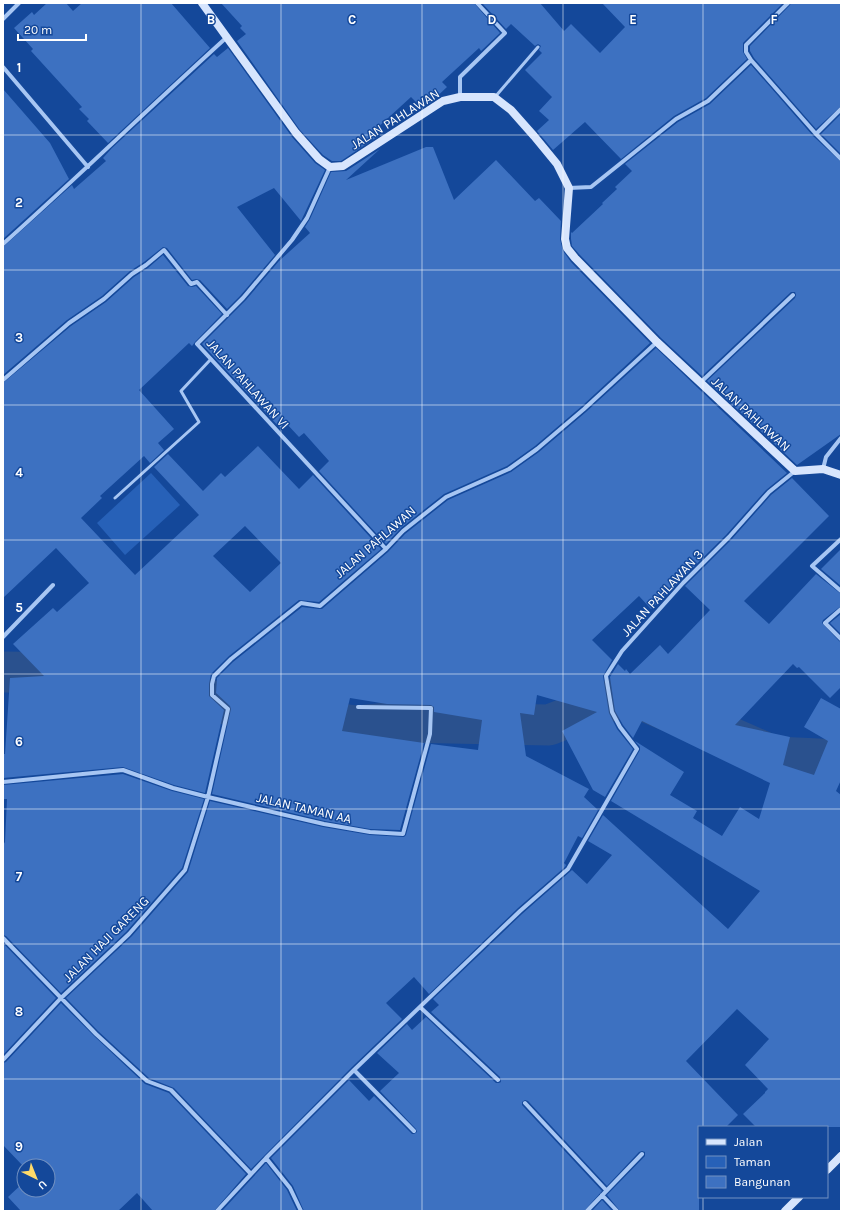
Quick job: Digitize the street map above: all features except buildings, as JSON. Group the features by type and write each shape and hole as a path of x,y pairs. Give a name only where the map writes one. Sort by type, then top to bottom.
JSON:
{"street":[{"path":"3,19 19,3"},
{"path":"202,3 296,133 319,160 330,167"},
{"path":"460,97 460,77 505,34 477,3"},
{"path":"788,3 746,46 746,52 750,60 816,134 841,159"},
{"path":"3,244 227,37"},
{"path":"494,97 511,110 557,164 569,188 591,187 676,119 708,101 750,60"},
{"path":"3,67 88,167"},
{"name":"JALAN PAHLAWAN","path":"330,167 343,166 443,101 460,97 494,97"},
{"path":"816,134 841,109"},
{"name":"JALAN PAHLAWAN VI","path":"330,167 307,218 292,240 243,298 197,344 386,548"},
{"name":"JALAN PAHLAWAN","path":"569,188 565,238 567,248 657,342 795,472"},
{"path":"3,380 70,324 104,299 132,274 164,250 191,284 197,282 226,315"},
{"path":"700,383 793,295"},
{"name":"JALAN PAHLAWAN","path":"208,797 228,709 212,695 214,676 230,660 301,603 320,606 386,548 403,531 446,497 509,469 537,449 584,409 657,342"},
{"path":"823,469 826,457 841,438"},
{"path":"795,472 823,469 841,475"},
{"name":"JALAN PAHLAWAN 3","path":"420,1007 520,911 568,869 637,749 620,727 612,712 606,676 622,651 683,583 729,537 769,492 795,472"},
{"path":"841,539 812,566 841,591"},
{"path":"3,637 53,585"},
{"path":"841,609 825,623 841,639"},
{"name":"JALAN TAMAN AA","path":"3,782 123,770 173,788 324,824 370,832 402,834 430,734 431,708 358,707"},
{"name":"JALAN HAJI GARENG","path":"3,1060 60,999 129,934 185,870 208,797"},
{"path":"3,938 60,999 96,1034 147,1081 171,1090 252,1174"},
{"path":"217,1211 266,1158 354,1070 420,1007 498,1080"},
{"path":"354,1070 414,1131"},
{"path":"525,1103 606,1190"},
{"path":"587,1211 642,1154"},
{"path":"828,1169 841,1156"},
{"path":"266,1158 290,1188 301,1211"},
{"path":"602,1195 617,1211"},
{"path":"785,1211 799,1198"}],"lane":[{"path":"494,97 538,47"},
{"path":"115,498 199,422 181,391 211,359"}],"green space":[{"path":"151,473 180,505 125,555 97,523"}],"waterway":[{"path":"3,672 81,673 96,676"},
{"path":"160,688 267,714 356,726 401,722 549,725 628,694 666,710"},
{"path":"732,738 775,757 841,760"}]}
